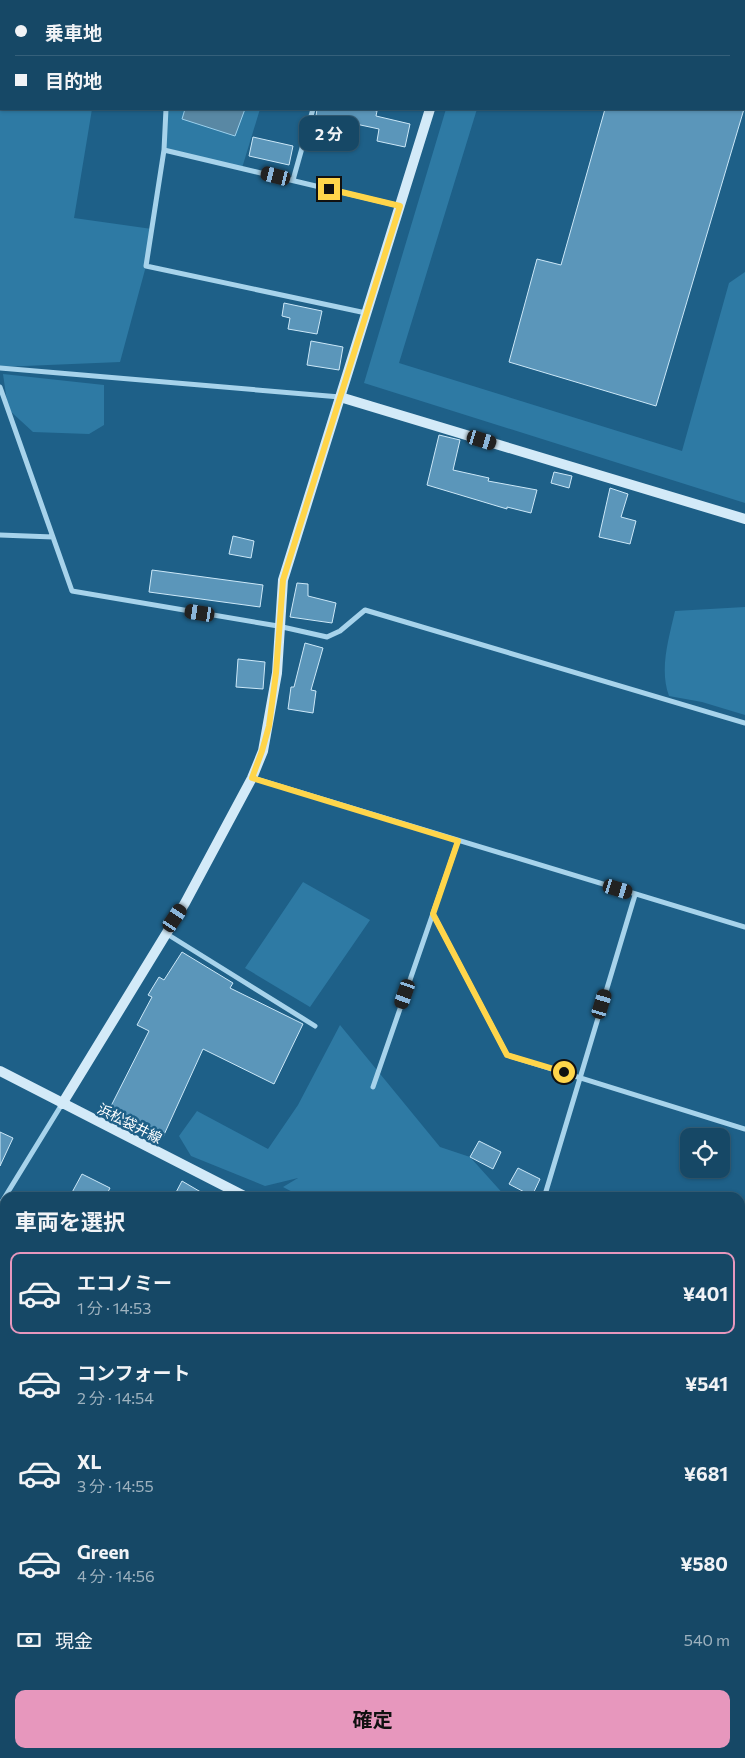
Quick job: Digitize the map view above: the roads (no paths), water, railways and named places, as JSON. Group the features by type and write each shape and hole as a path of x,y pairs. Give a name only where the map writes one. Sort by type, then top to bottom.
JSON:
{"street":[{"path":"166,110 164,150 146,266 366,313"},
{"path":"293,180 314,110"},
{"path":"8,1192 165,932 185,903 252,778 269,726 276,673 278,626 283,580 430,110"},
{"path":"164,150 400,206"},
{"path":"0,368 340,397 745,519"},
{"path":"0,387 72,591 278,626 327,637 340,631 366,610 745,723"},
{"path":"0,536 53,537"},
{"path":"252,778 745,927"},
{"path":"372,1087 458,841"},
{"path":"546,1192 636,895"},
{"path":"433,914 507,1055 745,1129"},
{"path":"165,932 315,1026"},
{"name":"浜松袋井線","path":"0,1071 236,1192"}]}
